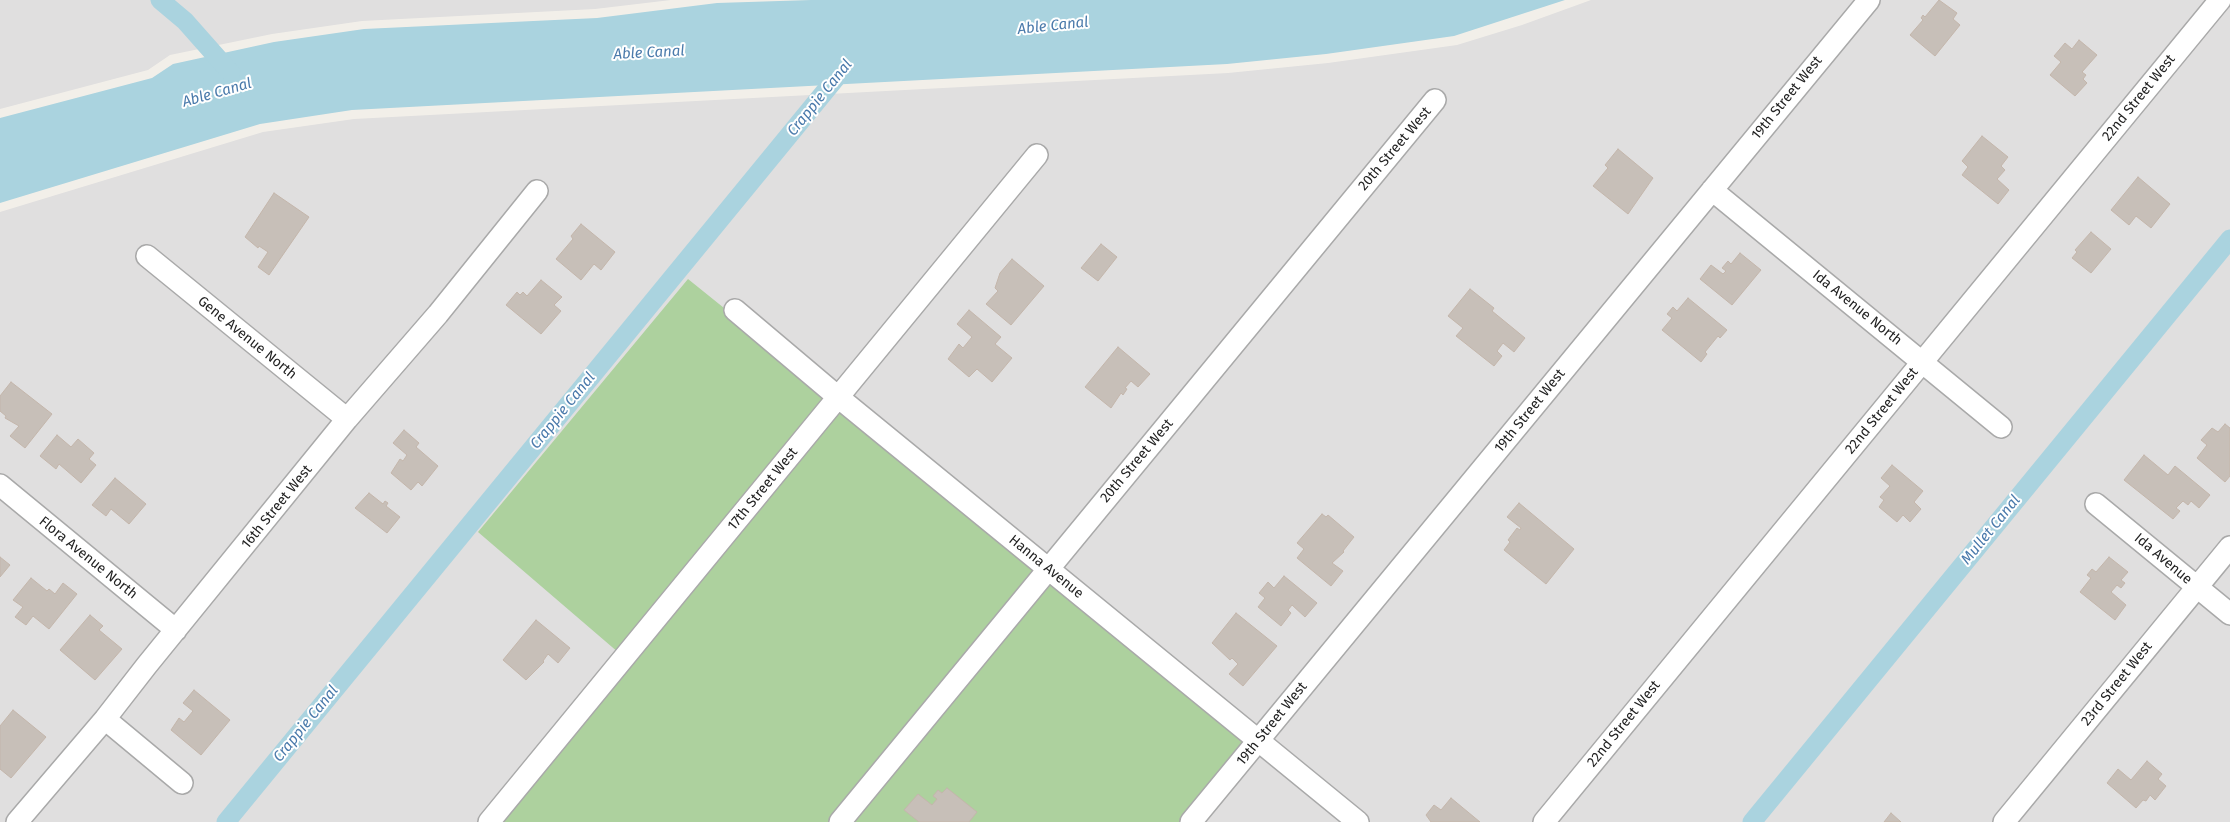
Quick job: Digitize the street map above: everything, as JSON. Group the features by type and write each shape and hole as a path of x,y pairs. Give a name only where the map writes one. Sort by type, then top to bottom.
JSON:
{"street":[{"name":"19th Street West","path":"1191,822 1868,0"},
{"name":"22nd Street West","path":"1544,822 2220,0"},
{"name":"20th Street West","path":"840,822 1434,100"},
{"name":"17th Street West","path":"489,822 1037,156"},
{"name":"Ida Avenue North","path":"1712,190 2001,427"},
{"name":"16th Street West","path":"17,822 105,719 347,419 438,314 537,191"},
{"name":"Gene Avenue North","path":"147,256 347,419"},
{"name":"Hanna Avenue","path":"735,310 838,397 1358,822"},
{"name":"Flora Avenue North","path":"0,485 176,630"},
{"name":"Ida Avenue","path":"2096,504 2230,614"},
{"name":"23rd Street West","path":"2004,822 2230,547"},
{"path":"105,719 182,782"}],"shaded area":[{"path":"0,0 671,0 595,9 362,21 272,34 170,55 148,70 0,109"},
{"path":"1591,0 2230,0 2230,822 1181,822 626,659 488,822 0,822 0,212 263,132 354,119 1228,73 1328,63 1457,45 1522,25"}],"green space":[{"path":"688,279 945,486 1252,744 1181,822 488,822 626,659 478,532"}],"water":[{"name":"Able Canal","path":"811,0 1565,0 1454,36 1326,54 1227,64 352,110 260,124 0,203 0,118 152,78 173,64 274,42 364,29 597,18 717,3"}],"building":[{"path":"1939,0 1957,13 1953,19 1960,25 1935,56 1910,35 1923,20 1921,18 1923,15 1925,17"},
{"path":"2079,40 2097,55 2082,72 2086,75 2083,79 2087,83 2075,96 2050,75 2061,62 2054,56 2065,43 2072,49"},
{"path":"1982,136 2008,157 2001,166 2005,170 1997,179 2009,190 1998,204 1962,175 1968,167 1962,161"},
{"path":"1618,149 1653,178 1628,214 1593,186 1608,168 1605,165"},
{"path":"2138,177 2170,204 2151,228 2136,216 2129,225 2111,210"},
{"path":"274,193 309,217 269,275 258,267 268,252 259,246 258,248 245,237"},
{"path":"581,224 615,252 601,270 594,264 581,280 556,259 573,239 571,236"},
{"path":"2091,232 2111,249 2091,273 2072,258 2077,252 2075,250"},
{"path":"1101,244 1117,257 1098,281 1081,268"},
{"path":"1740,253 1761,270 1732,305 1700,279 1711,265 1723,274 1726,271 1722,268 1728,261 1731,264"},
{"path":"1012,259 1044,286 1011,325 986,304 998,291 995,288 1000,273"},
{"path":"541,280 562,297 554,305 561,311 541,334 506,305 517,292 520,295 523,292 527,296"},
{"path":"1470,289 1494,308 1492,311 1525,338 1514,352 1503,343 1497,351 1502,356 1494,366 1456,336 1463,328 1448,316"},
{"path":"1688,298 1727,330 1720,338 1718,336 1705,352 1707,354 1701,362 1662,330 1672,318 1667,314 1673,307 1677,311"},
{"path":"969,310 1001,337 995,344 1012,358 992,382 977,369 969,377 948,359 959,344 963,348 972,337 957,324"},
{"path":"1118,347 1150,374 1138,387 1131,381 1125,388 1127,389 1123,395 1121,393 1111,408 1085,387"},
{"path":"11,382 52,414 25,448 10,436 19,426 5,418 6,416 0,411 0,396"},
{"path":"2225,424 2230,428 2230,476 2225,482 2197,458 2207,445 2201,440 2212,428 2218,432"},
{"path":"404,430 419,443 416,447 438,466 422,486 418,482 411,490 391,473 400,459 403,461 407,455 393,443"},
{"path":"57,435 71,447 78,439 94,453 89,459 96,465 81,483 59,464 56,469 40,456"},
{"path":"2144,455 2168,475 2175,466 2210,495 2199,508 2191,501 2188,505 2183,501 2176,508 2180,511 2173,519 2124,480"},
{"path":"1892,465 1923,491 1914,502 1921,509 1910,522 1903,515 1897,522 1879,507 1884,500 1880,497 1890,486 1881,478"},
{"path":"115,478 146,504 129,524 111,509 106,516 92,505"},
{"path":"369,493 383,504 385,501 388,503 386,506 400,517 387,533 355,508"},
{"path":"1519,503 1574,549 1546,584 1504,550 1510,542 1508,540 1517,528 1520,530 1521,528 1507,517"},
{"path":"1322,514 1326,517 1328,515 1354,537 1344,552 1332,563 1343,571 1331,586 1297,558 1304,549 1297,543"},
{"path":"0,557 10,565 0,577"},
{"path":"2109,557 2128,572 2121,580 2125,583 2121,588 2117,585 2111,592 2126,605 2115,620 2080,592 2091,578 2087,575 2092,569 2096,572"},
{"path":"1284,576 1317,603 1305,617 1292,605 1288,610 1291,613 1281,626 1258,607 1265,598 1259,593 1268,582 1274,588"},
{"path":"31,578 47,591 49,589 55,594 63,583 77,594 49,629 33,616 26,625 15,617 23,607 13,600"},
{"path":"1236,613 1277,646 1243,686 1229,674 1238,664 1232,658 1230,660 1212,643"},
{"path":"90,615 103,626 99,630 122,649 95,680 60,650"},
{"path":"536,620 570,648 558,663 548,654 544,662 526,680 503,660"},
{"path":"194,690 230,720 201,755 171,730 179,718 184,722 193,711 183,703"},
{"path":"13,710 46,737 11,778 0,769 0,726"},
{"path":"2147,761 2162,774 2158,779 2166,786 2155,800 2150,795 2146,801 2143,800 2136,808 2107,783 2118,769 2131,780"},
{"path":"947,788 977,812 969,822 919,822 904,810 918,794 932,805 937,799 933,796 938,790 942,793"},
{"path":"1451,798 1480,822 1431,822 1426,815 1434,805 1441,810"},
{"path":"1891,813 1901,822 1884,822"}],"waterway":[{"name":"Able Canal","path":"160,0 185,21 231,73"},
{"name":"Crappie Canal","path":"226,822 845,67"},
{"name":"Mullet Canal","path":"1752,822 2230,239"}]}
